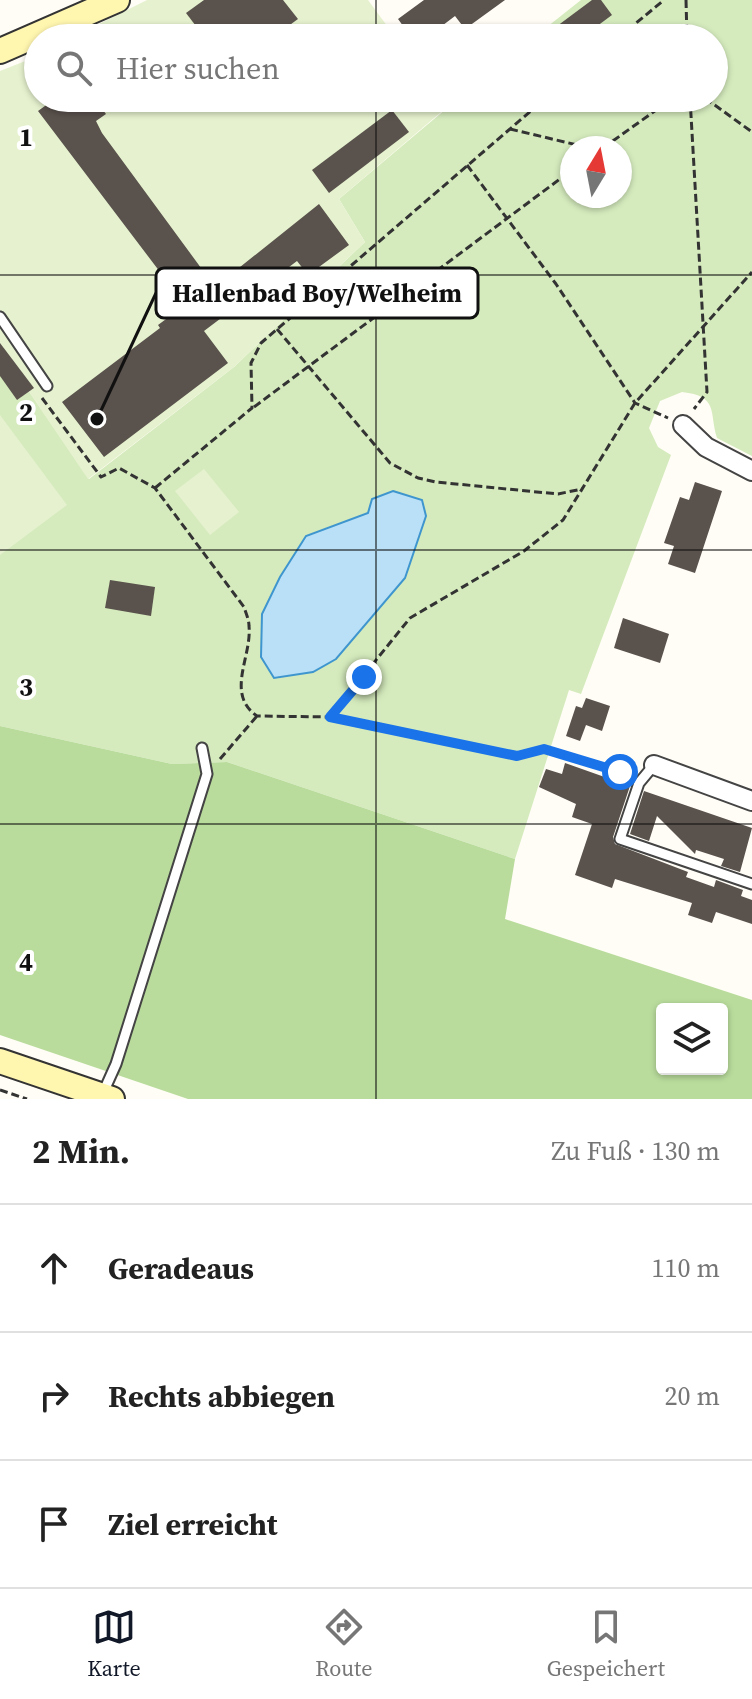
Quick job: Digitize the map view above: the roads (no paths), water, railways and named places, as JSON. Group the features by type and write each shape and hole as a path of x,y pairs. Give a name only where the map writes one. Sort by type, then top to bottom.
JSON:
{"street":[{"path":"58,24 104,3"},
{"path":"0,51 24,40"},
{"path":"683,425 706,447 752,471"},
{"path":"654,765 752,801"},
{"path":"0,1061 107,1097"}],"lane":[{"path":"0,317 47,386"},
{"path":"107,1097 207,774 202,748"},
{"path":"654,765 639,783 620,839 752,884"}],"water":[{"path":"393,491 422,500 426,516 405,578 336,659 313,672 274,678 261,657 262,614 280,577 306,536 368,513 372,499"}],"place":[{"name":"Hallenbad Boy/Welheim","path":"97,419"}]}
